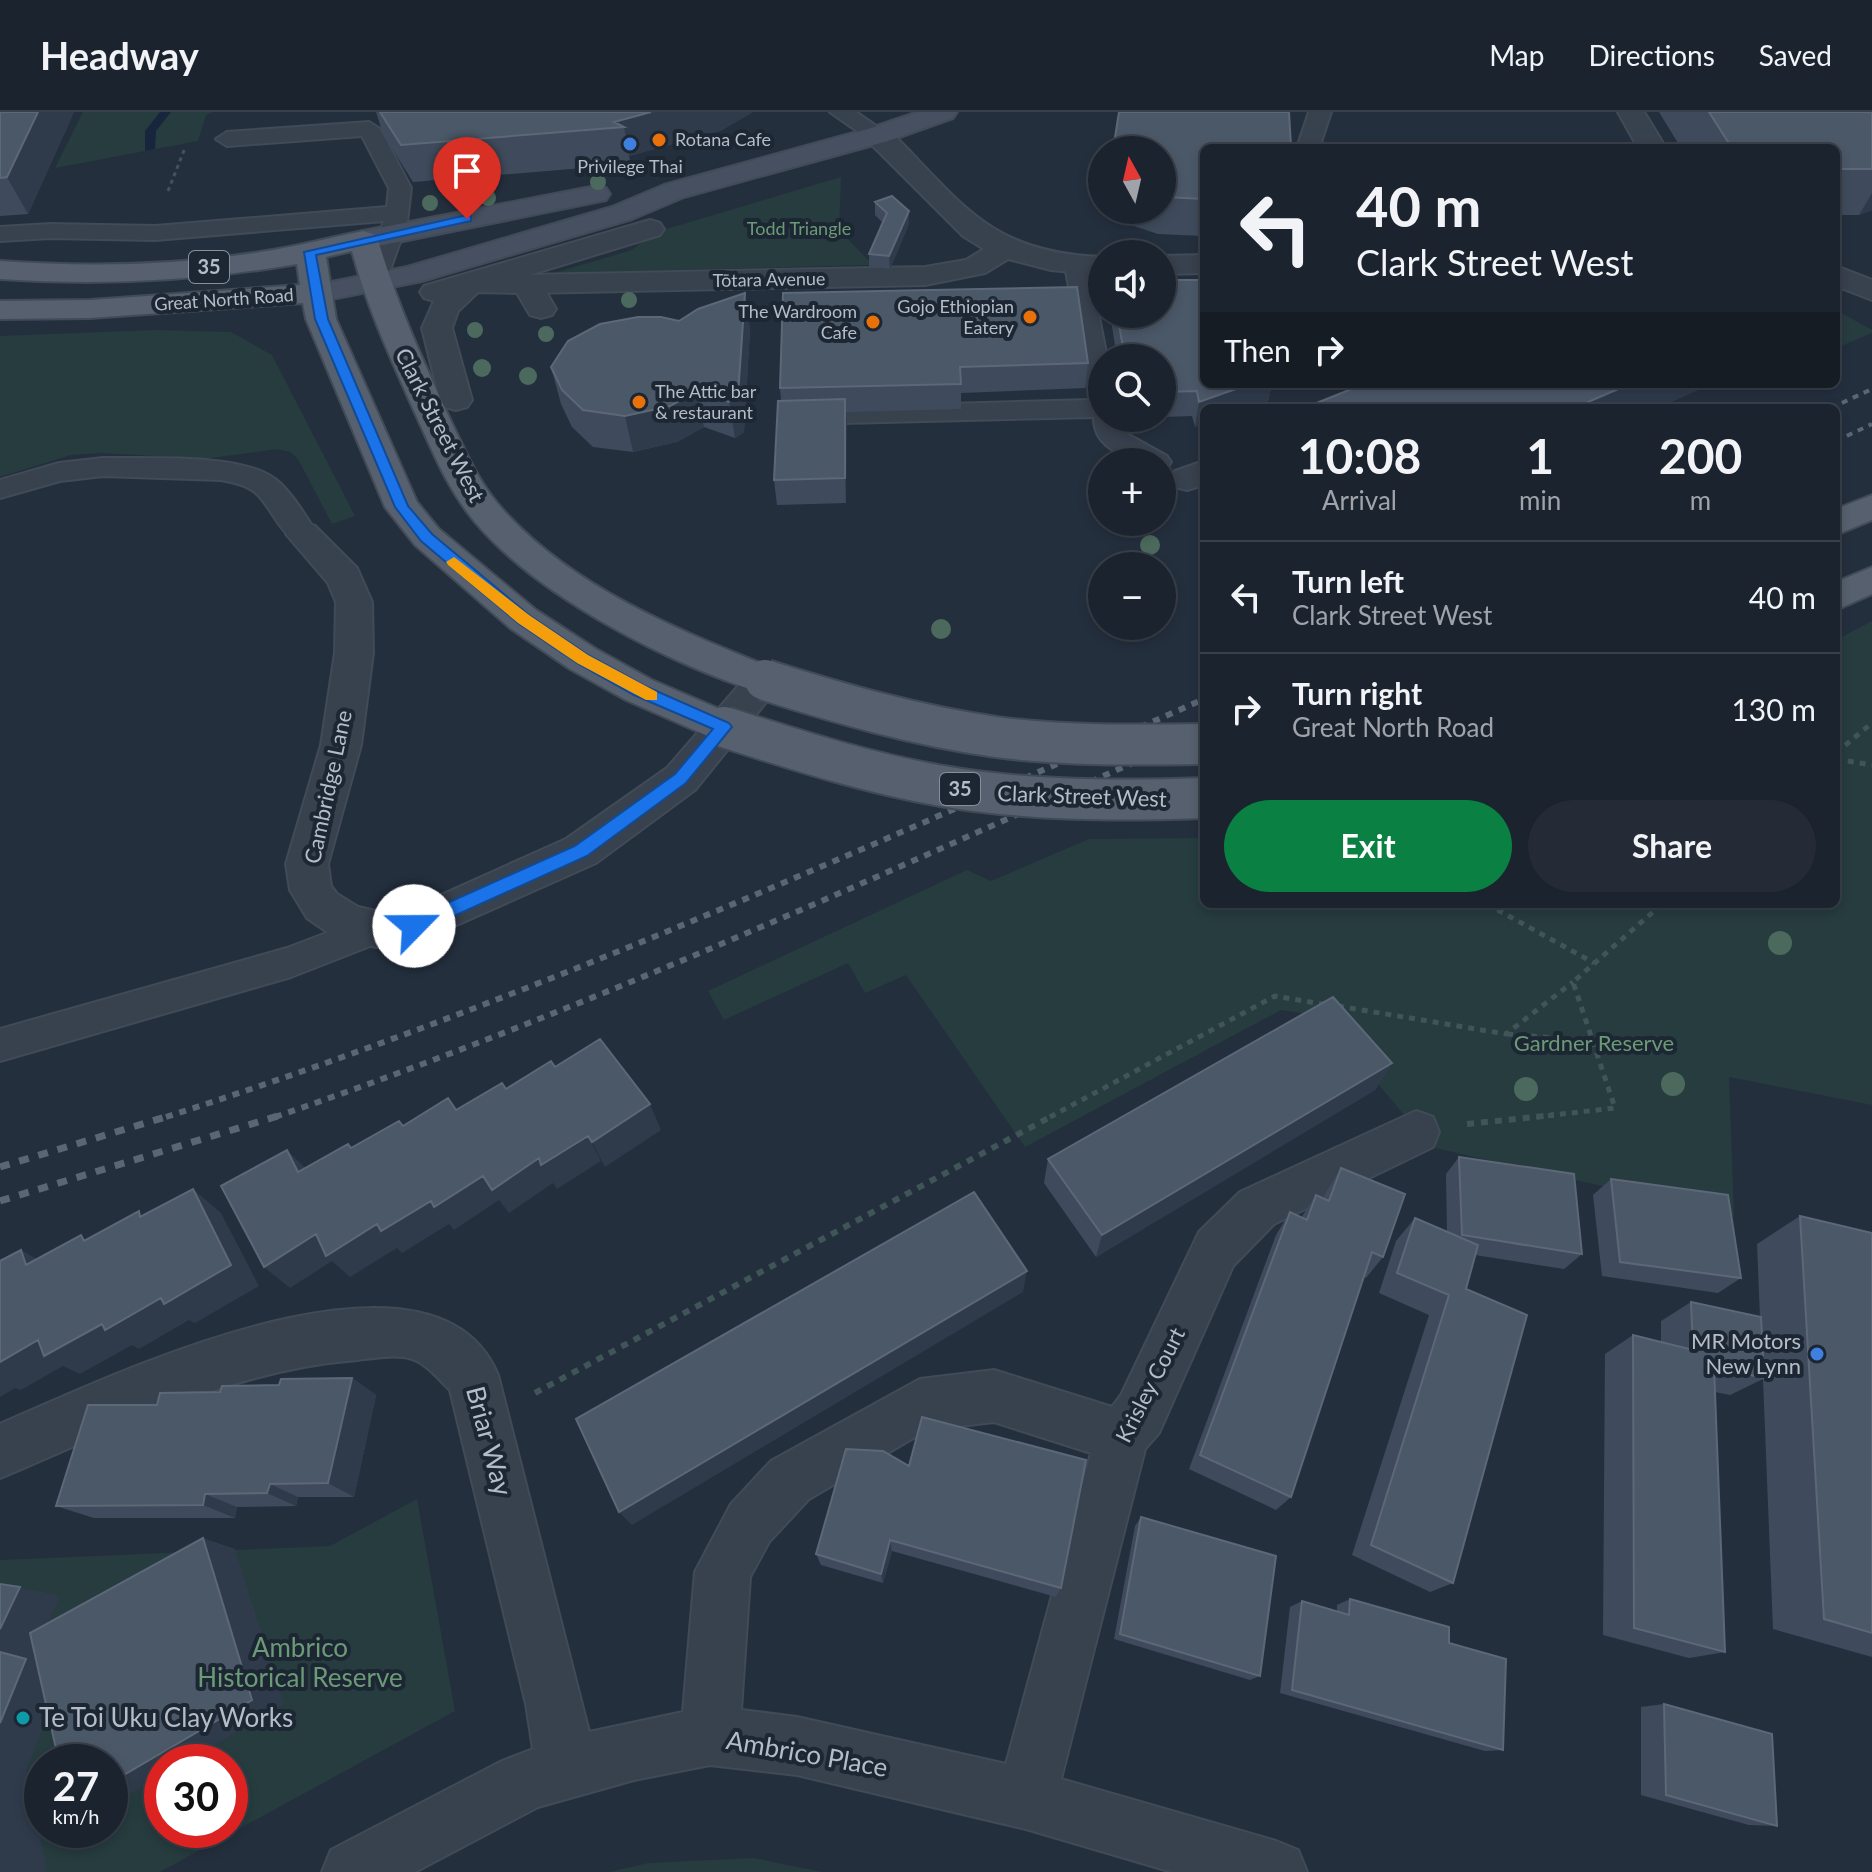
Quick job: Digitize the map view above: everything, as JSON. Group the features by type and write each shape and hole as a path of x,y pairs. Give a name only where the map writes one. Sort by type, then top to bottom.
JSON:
{"main road":[{"name":"Great North Road","path":"0,310 90,309 317,293 411,275 622,213 674,191 878,135 944,112"},
{"name":"Great North Road","path":"0,270 52,275 160,271 260,261 310,252 384,229 619,190 674,191"},
{"name":"Clark Street West","path":"384,229 375,282 387,317 467,486 503,531 556,573 682,647 765,680 854,708 969,733 1065,743 1200,744"},
{"name":"Clark Street West","path":"310,252 325,327 402,507 427,537 523,619 583,659 639,690 724,727 837,762 905,779 980,792 1126,801 1200,798"},
{"path":"1840,521 1872,506"},
{"path":"1840,595 1872,579"}],"street":[{"path":"1631,112 1650,144"},
{"path":"878,135 973,230 1004,249 1051,263 1088,266"},
{"path":"435,292 468,279 650,229"},
{"name":"Tōtara Avenue","path":"468,279 534,297 925,276 975,267 1004,249"},
{"path":"1840,255 1872,261"},
{"path":"1176,265 1200,264"},
{"path":"1840,277 1872,291"},
{"path":"456,400 437,328 444,308 468,279"},
{"name":"Cambridge Lane","path":"303,534 344,577 354,602 354,653 341,745 307,864 311,890 322,906 348,923 376,929 414,926 581,851 681,779 765,680"},
{"name":"Krisley Court","path":"1026,1799 1122,1436 1140,1414 1216,1249 1257,1208 1435,1128"},
{"name":"Briar Way","path":"0,1451 180,1377 274,1345 341,1333 418,1334 444,1349 472,1375 555,1704 565,1767"},
{"path":"710,1736 723,1572 750,1523 790,1480 920,1405 994,1396 1122,1436"},
{"name":"Ambrico Place","path":"353,1872 523,1782 565,1767 710,1736 797,1746 1026,1799 1276,1872"}],"lane":[{"path":"841,112 878,135"},
{"path":"1309,144 1320,112"},
{"path":"227,139 369,129 395,122"},
{"path":"0,234 384,229 400,188 369,129"},
{"path":"843,415 1088,408"},
{"path":"1108,432 1178,470"},
{"path":"0,489 59,472 103,467 221,471 241,474 266,486 303,534"},
{"path":"0,1045 291,962 376,929"}],"path":[{"path":"1840,752 1872,723"},
{"path":"1840,757 1872,765"},
{"path":"1494,908 1594,963"},
{"path":"1506,1034 1573,982 1657,908"},
{"path":"1435,1128 1615,1108 1573,982"},
{"path":"529,1397 1275,996 1506,1034 1593,1041"}],"green space":[{"path":"83,112 213,112 206,115 198,141 55,168"},
{"name":"Todd Triangle","path":"841,177 839,230 873,265 554,273 632,250 653,233"},
{"path":"1840,312 1872,330 1872,333 1840,346"},
{"path":"156,330 231,332 272,355 355,516 332,524 298,459 290,452 278,449 204,459 102,453 71,455 0,477 0,336"},
{"name":"Gardner Reserve","path":"1872,621 1872,1105 1729,1077 1734,1216 1431,1147 1321,1016 1281,1010 1025,1147 906,975 865,993 848,963 724,1020 708,991 967,870 991,881 1089,839 1200,838 1200,908 1840,908 1840,638"},
{"name":"Ambrico Historical Reserve","path":"417,1499 455,1711 248,1824 248,1744 144,1744 144,1848 204,1848 160,1872 0,1872 0,1560 330,1546"},
{"path":"754,1858 822,1872 609,1872 648,1863"}],"building":[{"path":"0,112 38,112 7,177 0,178"},
{"path":"380,112 651,112 614,122 624,127 401,145"},
{"path":"1119,112 1289,112 1291,144 1200,144 1200,199 1176,198 1176,136 1115,136"},
{"path":"1709,112 1872,112 1872,169 1840,169 1840,144 1729,144"},
{"path":"892,196 909,211 889,256 869,254 887,213 875,202"},
{"path":"1176,280 1200,280 1200,388 1239,388 1199,402 1197,391 1176,392 1176,344 1122,344 1120,328 1176,328"},
{"path":"1077,287 1088,363 960,367 961,384 780,388 783,293"},
{"path":"745,293 738,395 729,402 697,391 670,406 625,416 583,410 562,390 551,367 568,341 600,324 638,317 679,321 698,309"},
{"path":"1354,388 1621,388 1583,404 1314,404"},
{"path":"845,399 845,478 774,480 778,401"},
{"path":"1333,997 1392,1063 1102,1235 1048,1159"},
{"path":"600,1039 650,1104 592,1142 588,1136 541,1165 539,1158 492,1190 483,1176 434,1207 431,1201 381,1231 377,1224 326,1256 316,1234 264,1267 221,1186 287,1150 298,1172 348,1144 351,1148 399,1121 403,1126 448,1098 456,1110 502,1083 506,1089 551,1061 555,1067"},
{"path":"1459,1157 1574,1174 1582,1254 1462,1235"},
{"path":"1341,1168 1405,1194 1383,1257 1372,1252 1291,1497 1200,1455 1290,1212 1307,1220 1316,1195 1329,1201"},
{"path":"1611,1179 1728,1195 1741,1278 1620,1262"},
{"path":"193,1189 231,1265 164,1304 161,1298 105,1330 102,1324 44,1356 38,1340 0,1362 0,1261 21,1250 26,1265 81,1235 84,1241 139,1211 140,1217"},
{"path":"974,1192 1027,1271 619,1512 576,1419"},
{"path":"1800,1216 1872,1233 1872,1633 1824,1619"},
{"path":"1415,1218 1478,1245 1466,1289 1527,1315 1453,1583 1371,1545 1449,1295 1397,1273"},
{"path":"1691,1302 1761,1317 1764,1378 1714,1367 1725,1652 1634,1628 1633,1335 1693,1350"},
{"path":"352,1378 328,1483 270,1484 267,1493 205,1494 203,1505 56,1506 88,1405 157,1405 160,1393 220,1392 222,1386 279,1385 281,1379"},
{"path":"922,1417 1086,1460 1061,1588 890,1540 881,1574 816,1554 846,1449 883,1451 909,1466"},
{"path":"1141,1517 1276,1556 1260,1676 1120,1634"},
{"path":"203,1538 252,1700 177,1744 144,1744 144,1763 128,1772 128,1744 55,1744 30,1633"},
{"path":"0,1584 20,1587 0,1629"},
{"path":"1350,1599 1449,1627 1449,1643 1506,1659 1503,1750 1292,1690 1302,1601 1349,1615"},
{"path":"0,1652 26,1659 0,1723"},
{"path":"1664,1704 1772,1734 1777,1826 1666,1795"}],"waterway":[{"path":"149,149 151,131 166,112"}],"railway":[{"path":"1840,404 1872,389"},
{"path":"1840,439 1872,424"},
{"path":"166,1117 299,1073 561,974 819,868 1200,701"},
{"path":"278,1116 394,1075 628,983 859,885 1200,733"},
{"path":"0,1167 172,1115"},
{"path":"0,1201 278,1116"}],"slow traffic":[{"path":"454,562 523,619 583,659 652,696"}],"place":[{"name":"Rotana Cafe","path":"659,140"},
{"name":"Privilege Thai","path":"630,144"},
{"name":"Gojo Ethiopian Eatery","path":"1030,317"},
{"name":"The Wardroom Cafe","path":"873,322"},
{"name":"The Attic bar & restaurant","path":"639,402"},
{"name":"MR Motors New Lynn","path":"1817,1354"},
{"name":"Te Toi Uku Clay Works","path":"23,1718"}],"route":[{"path":"414,926 581,851 681,779 724,727 639,690 583,659 523,619 473,580 427,537 402,507 321,319 310,252 467,219"}]}
